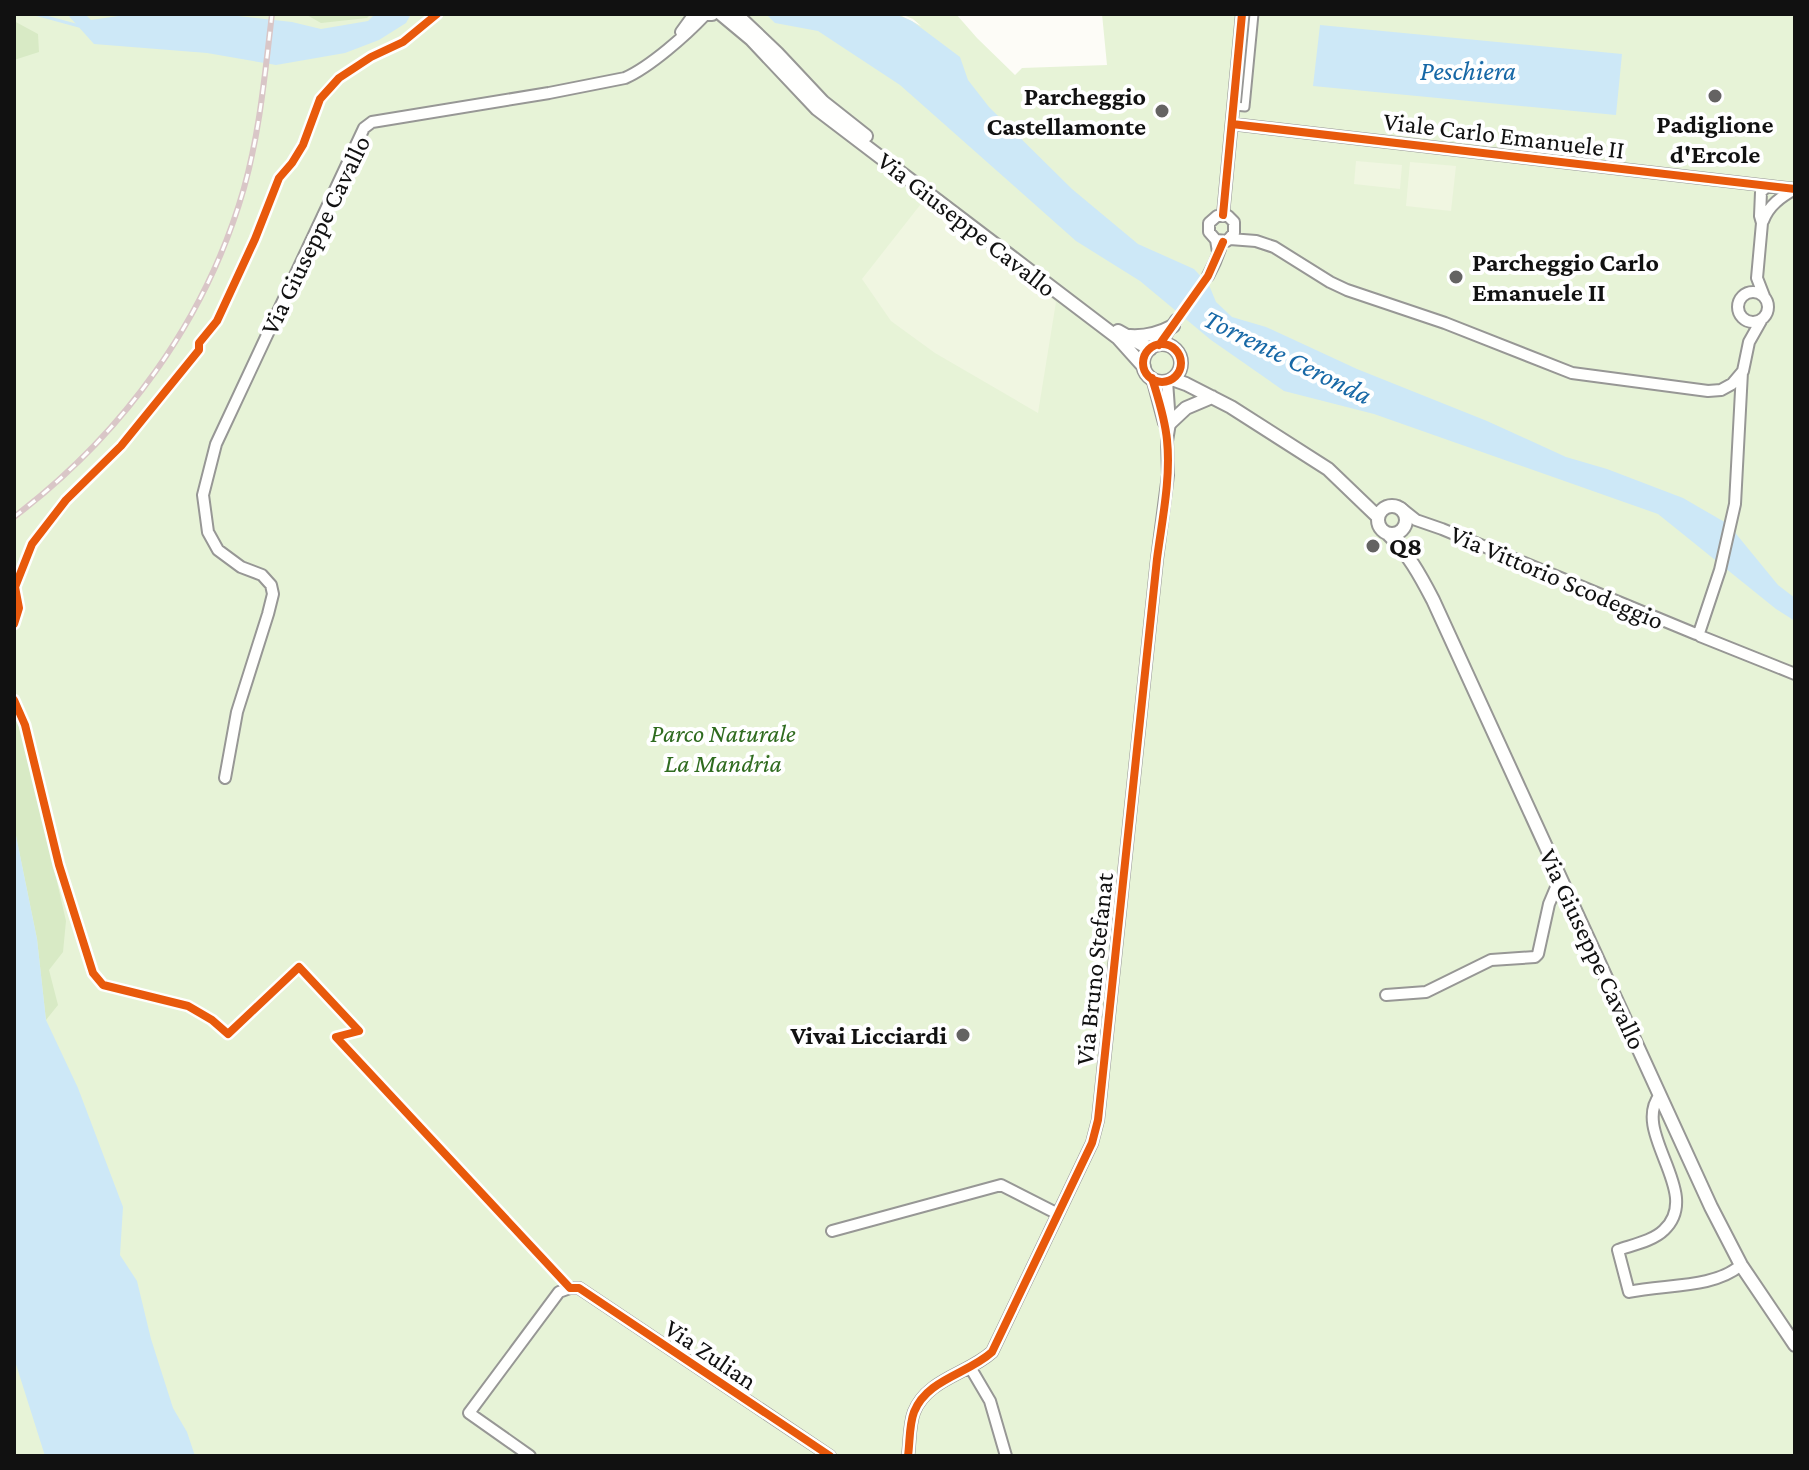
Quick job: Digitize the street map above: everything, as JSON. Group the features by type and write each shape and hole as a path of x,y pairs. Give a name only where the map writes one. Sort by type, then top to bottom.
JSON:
{"street":[{"name":"Via Giuseppe Cavallo","path":"672,45 694,14"},
{"name":"Via Giuseppe Cavallo","path":"225,778 237,712 273,594 271,585 262,575 241,567 218,550 208,532 203,495 216,444 364,128 372,122 625,78 672,45 704,14"},
{"path":"704,14 712,14"},
{"name":"Via Giuseppe Cavallo","path":"721,14 751,39 817,109 1118,338 1148,373"},
{"name":"Via Giuseppe Cavallo","path":"736,14 823,102 1121,334 1160,346"},
{"path":"1223,215 1242,14"},
{"path":"1234,106 1245,107 1254,14"},
{"name":"Viale Carlo Emanuele II","path":"1232,124 1795,189"},
{"path":"1737,183 1765,208"},
{"path":"1699,635 1720,570 1735,504 1739,412 1749,342 1768,310 1757,278 1769,186"},
{"path":"1765,208 1795,189"},
{"path":"1256,241 1223,215 1209,223 1209,232 1223,240 1256,241 1274,247 1347,290 1445,323 1572,373 1708,391 1721,390 1732,384 1743,371"},
{"path":"1208,276 1223,240 1234,233 1235,226"},
{"path":"1749,342 1738,305 1757,278"},
{"path":"1746,293 1755,292 1764,296"},
{"path":"1743,318 1753,322 1762,319"},
{"path":"1160,346 1179,354 1180,366 1176,376 1156,381 1148,373 1144,357 1160,346 1174,323"},
{"path":"1121,334 1140,337 1161,331 1174,323"},
{"path":"1180,366 1231,407"},
{"name":"Via Bruno Stefanat","path":"910,1456 913,1415 921,1399 936,1385 992,1352 1092,1143 1098,1120 1168,475 1161,405 1148,373"},
{"path":"1169,380 1231,407 1328,469 1363,500 1382,512"},
{"name":"Via Bruno Stefanat","path":"1167,441 1170,423 1169,380"},
{"path":"1170,423 1186,408 1212,397"},
{"path":"1393,505 1401,508 1407,518 1402,527 1379,525 1382,512 1393,505"},
{"name":"Via Giuseppe Cavallo","path":"1402,527 1402,547 1433,600 1711,1207 1741,1265 1795,1345"},
{"name":"Via Vittorio Scodeggio","path":"1402,527 1442,529 1795,674"},
{"path":"1386,995 1426,992 1491,960 1535,957 1549,904 1560,878"},
{"path":"1660,1095 1652,1112 1652,1124 1671,1175 1676,1208 1662,1232 1618,1250 1629,1292 1711,1281 1732,1273 1741,1265"},
{"path":"832,1231 1001,1185 1058,1214"},
{"name":"Via Zulian","path":"530,1456 469,1413 559,1292 570,1288 579,1288 830,1456"},
{"path":"970,1367 990,1401 1006,1456"}],"green space":[{"name":"Parco Naturale La Mandria","path":"14,14 898,14 921,26 901,14 956,14 1015,75 1022,68 1107,65 1102,14 1795,14 1795,1456 14,1456"},
{"path":"305,14 371,14 367,18 321,23"},
{"path":"14,21 38,34 39,52 14,60"},
{"path":"1356,161 1402,165 1400,189 1354,184"},
{"path":"1410,162 1456,166 1451,211 1406,206"},
{"path":"924,200 1056,302 1038,413 935,353 891,321 862,279"},
{"path":"14,697 20,707 34,756 35,786 66,921 63,952 49,970 58,1005 46,1020 37,939 14,826"}],"water":[{"path":"67,14 85,14 91,20 132,14 220,14 292,22 321,29 368,21 375,14 411,14 406,23 379,40 345,53 276,65 207,53 94,44"},
{"path":"766,14 895,14 912,21 960,57 968,80 989,107 1072,189 1138,244 1194,269 1209,285 1216,302 1232,317 1266,327 1566,457 1683,498 1728,524 1778,585 1795,598 1795,621 1658,514 1374,414 1284,391 1211,340 1140,281 1076,241 900,85 818,31 775,23"},
{"name":"Peschiera","path":"1320,25 1622,54 1616,115 1313,86"},
{"path":"14,826 37,939 46,1020 78,1088 123,1207 120,1255 137,1281 173,1408 187,1432 195,1456 45,1456 14,1358"}],"waterway":[{"name":"Torrente Ceronda","path":"35,14 79,26"}],"railway":[{"path":"14,517 91,449 125,411 156,371 207,284 228,237 250,167 272,14"}],"cycle path":[{"path":"14,624 19,608 15,587 32,544 66,500 121,446 199,350 199,343 217,321 279,178 303,145 320,99 339,78 371,57 403,42 437,14"},
{"path":"1223,215 1242,14"},
{"path":"1232,124 1795,189"},
{"path":"1159,345 1208,276 1223,242"},
{"path":"1162,344 1175,350 1181,363 1175,376 1162,382 1149,376 1143,363 1149,350 1162,344"},
{"path":"908,1456 912,1417 920,1401 938,1384 992,1352 1092,1143 1098,1120 1167,485 1166,432 1152,378"},
{"path":"14,700 25,725 59,865 93,973 103,985 188,1006 228,1034 299,967 359,1031 336,1037 570,1288 579,1288 830,1456"}],"place":[{"name":"Padiglione d'Ercole","path":"1715,96"},
{"name":"Parcheggio Castellamonte","path":"1162,111"},
{"name":"Parcheggio Carlo Emanuele II","path":"1456,277"},
{"name":"Q8","path":"1373,546"},
{"name":"Vivai Licciardi","path":"963,1035"}]}
